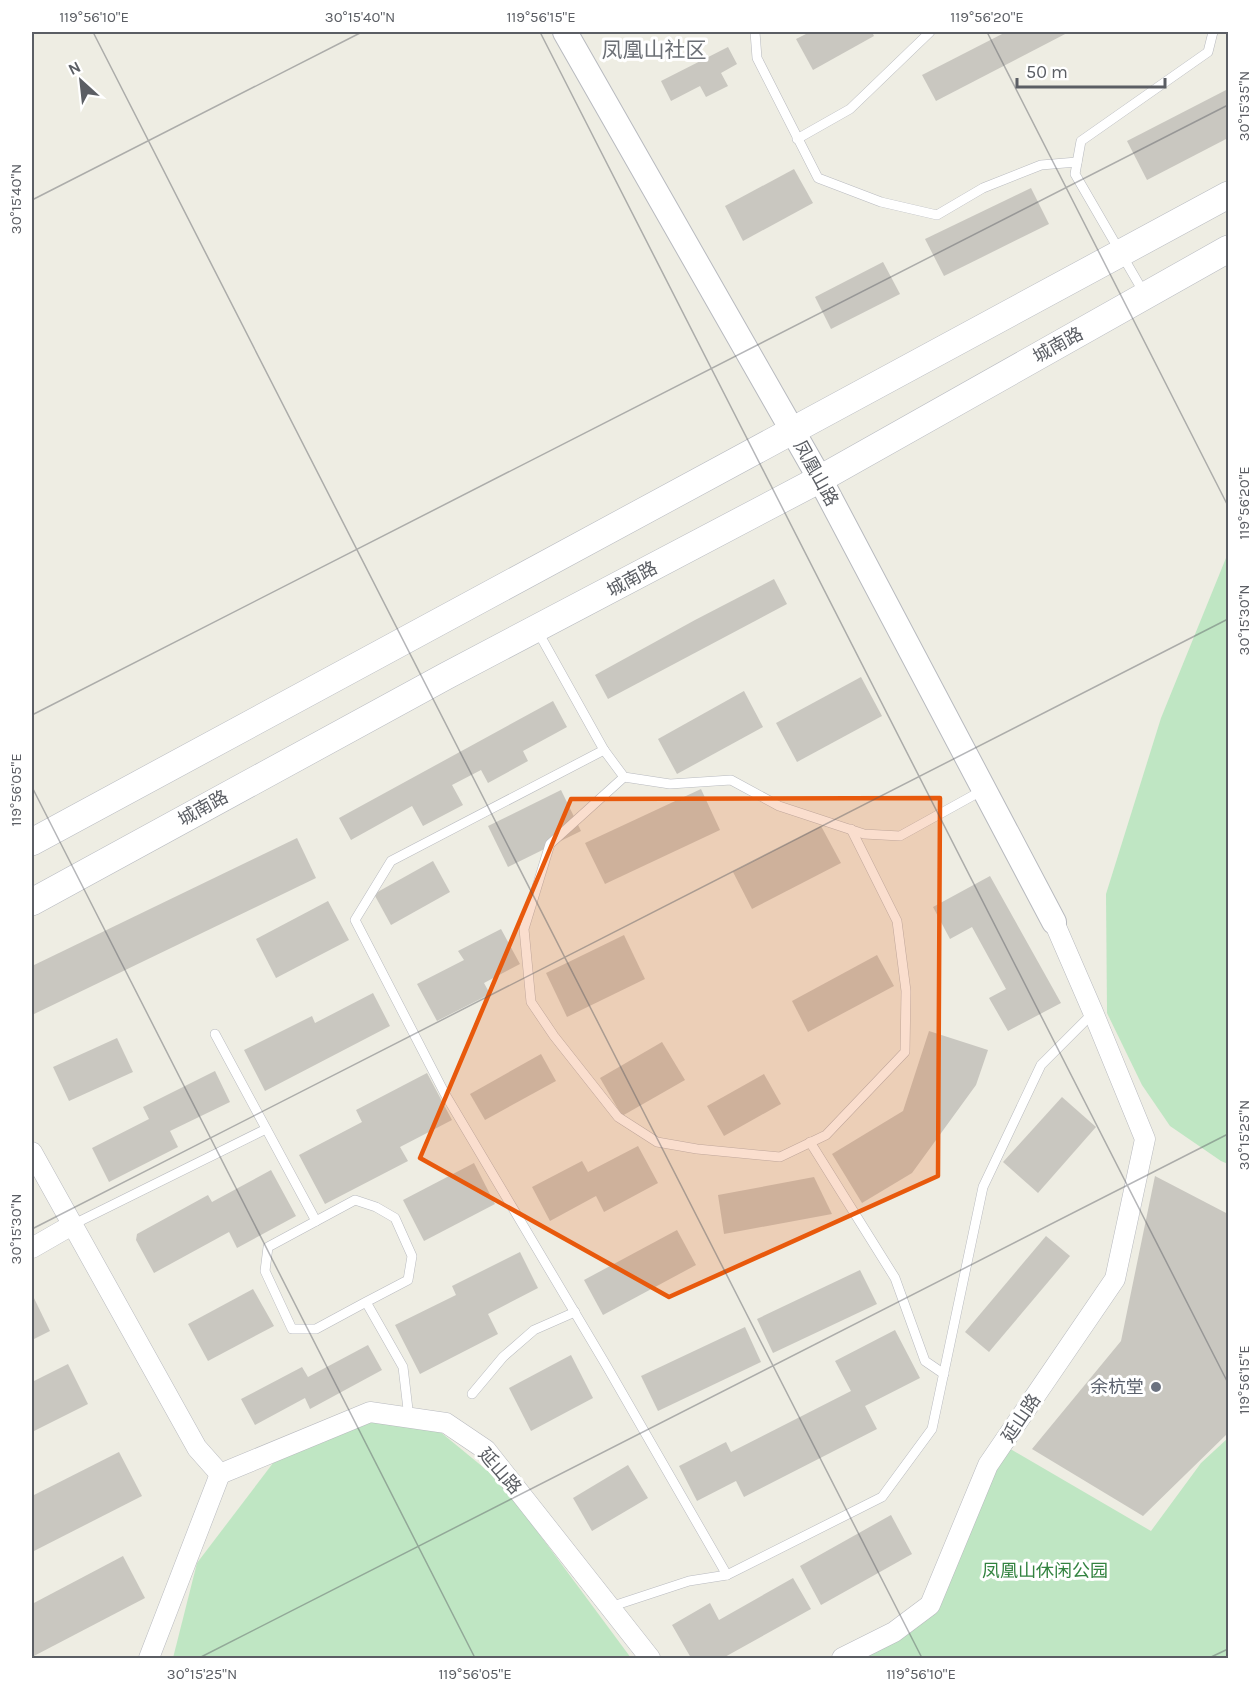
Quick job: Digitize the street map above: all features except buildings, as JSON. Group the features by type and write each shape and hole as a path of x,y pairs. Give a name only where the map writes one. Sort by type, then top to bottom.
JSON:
{"main road":[{"path":"32,842 1228,195"},
{"name":"城南路","path":"32,902 446,676 820,479 1228,249"}],"street":[{"name":"凤凰山路","path":"565,32 820,479 1054,922"},
{"path":"1054,922 1095,1010"},
{"name":"延山路","path":"842,1659 894,1632 930,1605 988,1466 1115,1279 1145,1139 1095,1010"},
{"path":"32,1152 197,1448 220,1474 150,1659"},
{"path":"32,1248 72,1225"},
{"name":"延山路","path":"220,1474 370,1412 446,1423 486,1450 650,1659"}],"lane":[{"path":"755,32 757,58 818,178 881,202 937,215 983,188 1041,165 1077,162"},
{"path":"797,139 850,109 930,32"},
{"path":"1145,296 1075,174 1081,141 1208,52 1213,32"},
{"path":"537,629 604,750 624,777 670,784 731,780 779,806 851,830 864,834 900,836 983,790"},
{"path":"604,750 391,861 355,920 445,1094 575,1312 727,1575"},
{"path":"624,777 550,844 524,929 531,1002 554,1036 618,1117 657,1142 697,1149 780,1157 826,1135 905,1052 906,992 897,921 851,830"},
{"path":"610,1607 689,1581 727,1575 882,1497 932,1429 983,1187 1041,1065 1095,1010"},
{"path":"214,1034 316,1221"},
{"path":"72,1225 266,1129"},
{"path":"810,1142 895,1278 925,1361 944,1374"},
{"path":"356,1200 376,1207 394,1218 412,1256 408,1280 366,1302 316,1329 292,1329 265,1271 268,1247 356,1200"},
{"path":"366,1302 403,1367 409,1418"},
{"path":"472,1394 503,1357 534,1330 575,1312"}],"highlighted area":[{"path":"940,798 938,1176 669,1297 420,1158 571,799"}],"green space":[{"path":"1228,553 1228,1164 1170,1126 1142,1085 1107,1013 1106,894 1161,718"},
{"path":"379,1411 427,1421 500,1481 631,1658 173,1658 197,1563 286,1446"},
{"name":"凤凰山休闲公园","path":"1228,1438 1228,1658 852,1658 948,1583 981,1473 1007,1447 1151,1531 1201,1463"}],"place":[{"name":"余杭堂","path":"1156,1387"}],"district":[{"name":"凤凰山社区","path":"654,50"}]}
